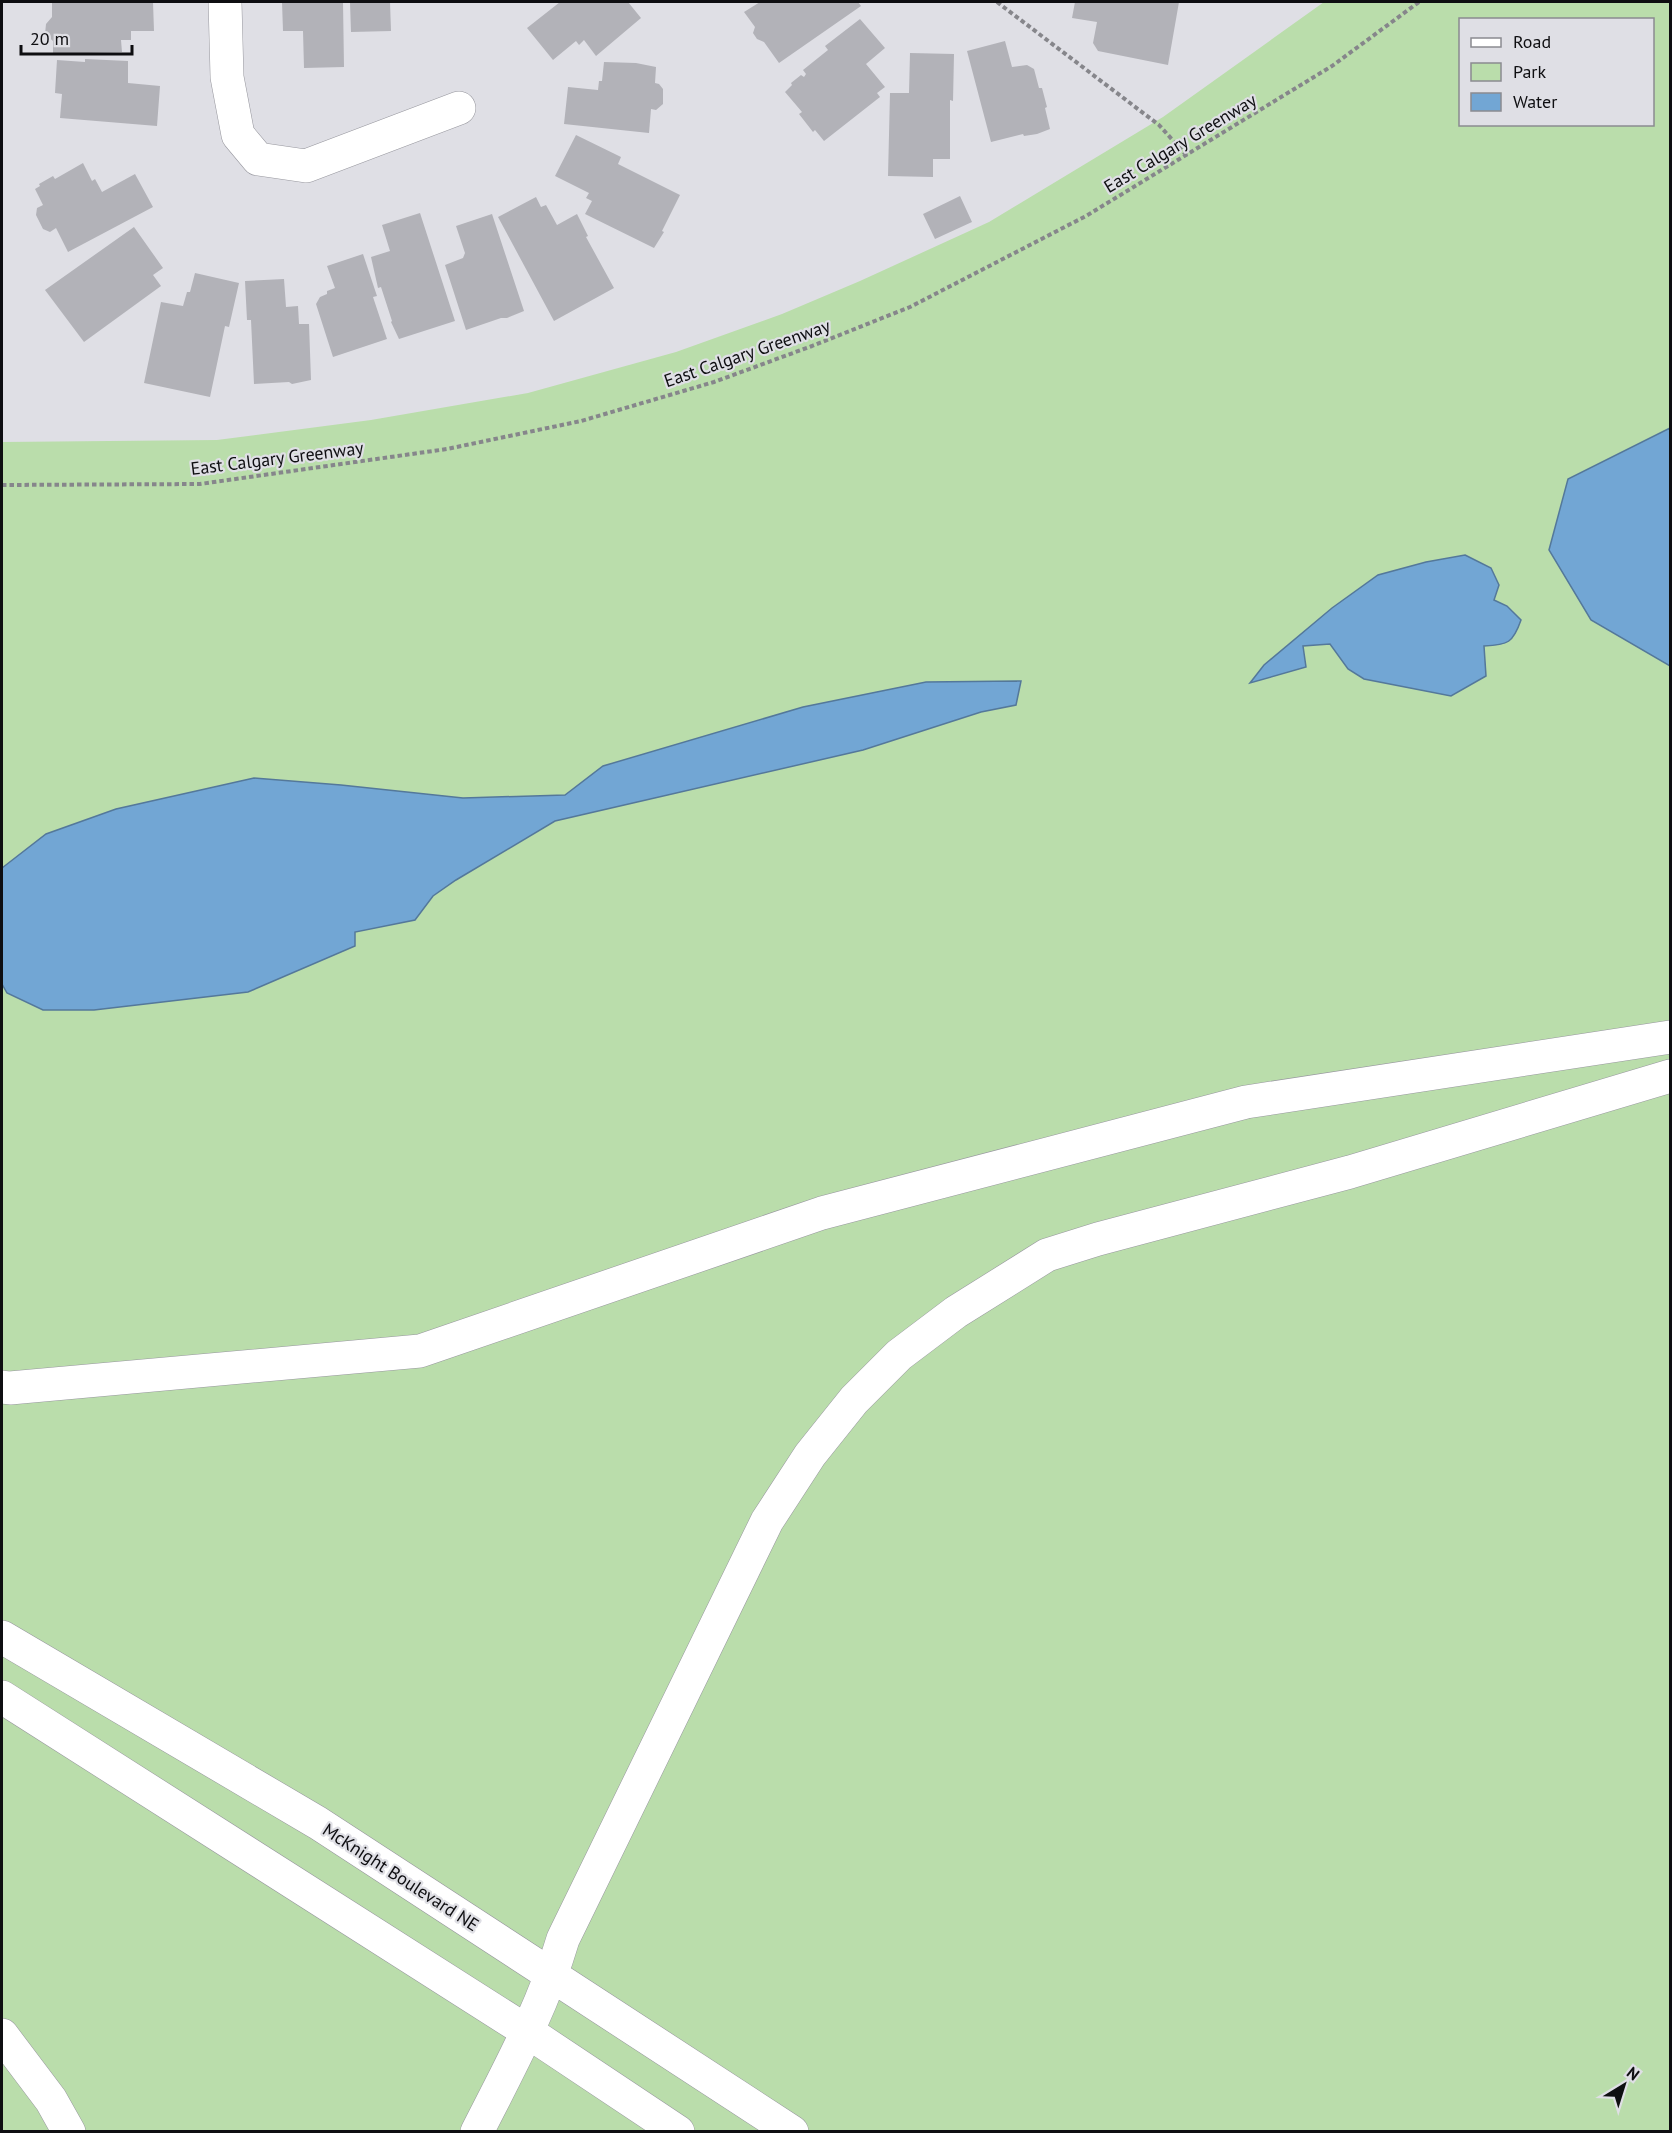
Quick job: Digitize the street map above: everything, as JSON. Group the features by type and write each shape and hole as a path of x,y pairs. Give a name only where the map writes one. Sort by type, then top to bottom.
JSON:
{"main road":[{"path":"225,2 227,76 238,135 258,159 306,166 459,108"},
{"path":"2,1387 420,1351 822,1213 1246,1102 1671,1037"},
{"path":"477,2132 528,2032 552,1976 563,1939 768,1521 817,1446 854,1400 899,1355 956,1312 1047,1255 1098,1239 1350,1172 1671,1076"},
{"name":"McKnight Boulevard NE","path":"2,1637 318,1823 792,2132"},
{"path":"2,1697 528,2032 678,2132"},
{"path":"2,2035 51,2100 69,2132"}],"path":[{"path":"997,2 1158,125 1187,156"},
{"name":"East Calgary Greenway","path":"2,485 200,484 447,449 581,422 714,382 910,307 1086,216 1332,66 1419,2"}],"green space":[{"path":"1324,2 1670,2 1670,2131 2,2131 2,442 217,440 371,420 528,393 676,352 782,314 989,222 1163,117"}],"water":[{"path":"1670,428 1670,666 1591,620 1549,550 1568,479"},
{"path":"1465,555 1491,568 1499,585 1494,600 1507,606 1521,620 1515,634 1508,641 1499,645 1484,646 1486,676 1451,696 1364,679 1348,669 1330,644 1303,646 1306,667 1250,683 1264,665 1332,608 1378,575 1426,562"},
{"path":"1021,681 1016,705 981,712 863,750 555,821 433,896 415,920 355,932 355,946 248,992 94,1010 43,1010 7,993 2,984 2,868 46,834 116,809 254,778 463,798 565,795 603,766 803,707 926,682"}],"building":[{"path":"52,2 153,2 154,31 131,31 131,40 121,40 122,52 53,54 53,41 45,34 46,24 52,17"},
{"path":"282,2 343,2 344,67 304,68 303,31 283,31"},
{"path":"350,2 390,2 391,31 351,32"},
{"path":"560,2 628,2 641,18 596,56 584,40 579,45 576,41 553,60 527,28"},
{"path":"760,2 858,2 861,6 779,63 764,42 757,39 753,33 755,27 744,12"},
{"path":"1075,2 1179,2 1168,65 1098,51 1093,43 1097,22 1072,18"},
{"path":"860,19 885,48 866,64 885,87 877,93 880,97 824,141 815,130 813,132 799,114 802,112 785,92 801,75 804,77 806,74 803,70 828,50 825,46"},
{"path":"1005,41 1012,67 1027,65 1034,69 1039,88 1042,88 1050,129 1037,134 1024,136 1023,134 991,142 967,51"},
{"path":"910,53 954,54 953,101 950,100 950,159 933,159 933,177 888,176 890,93 909,93"},
{"path":"85,59 128,61 128,83 160,86 157,126 60,118 62,94 55,93 57,60 85,62"},
{"path":"604,62 636,63 656,67 655,83 663,89 663,104 656,110 651,109 649,133 564,124 568,87 598,90 599,81 602,81"},
{"path":"576,135 621,157 618,164 680,195 662,231 664,232 654,248 585,214 592,201 586,198 589,193 555,176"},
{"path":"83,163 92,181 95,179 102,192 135,174 153,207 68,252 56,228 50,232 43,229 36,215 37,208 43,205 35,189 53,176 55,179"},
{"path":"960,196 972,222 935,239 923,214"},
{"path":"536,197 541,207 546,205 557,225 577,214 588,236 586,237 614,288 554,321 498,217"},
{"path":"420,213 455,321 399,339 391,322 381,287 378,288 371,257 390,251 382,225"},
{"path":"492,214 524,311 466,330 445,265 463,258 465,253 456,226"},
{"path":"134,227 163,268 153,275 161,286 84,342 45,290"},
{"path":"363,254 377,296 373,297 387,339 333,357 316,304 320,297 327,294 327,291 335,288 327,266"},
{"path":"195,273 239,283 229,327 225,326 210,397 144,383 161,302 183,306"},
{"path":"284,279 286,307 298,306 299,324 309,324 311,380 292,384 289,382 254,384 251,320 247,320 245,281"}]}
